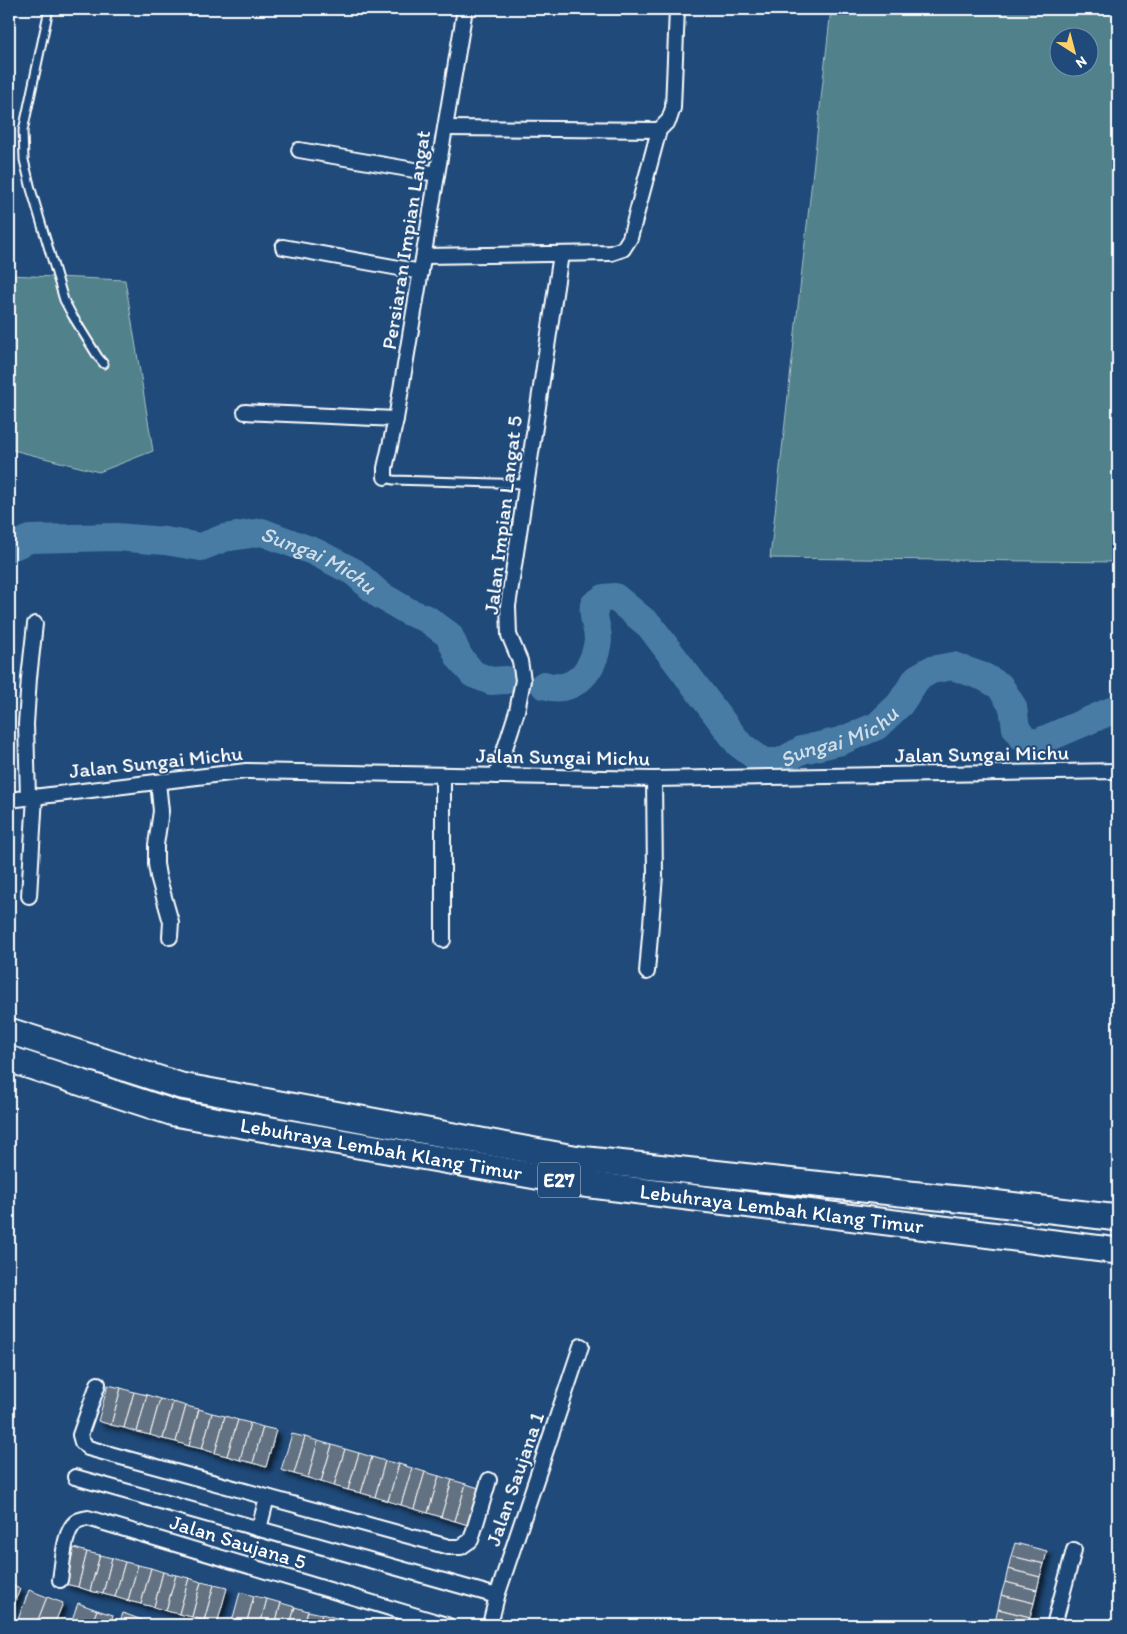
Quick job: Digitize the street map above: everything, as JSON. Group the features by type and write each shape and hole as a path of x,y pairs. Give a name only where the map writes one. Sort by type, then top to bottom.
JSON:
{"highway":[{"name":"Lebuhraya Lembah Klang Timur","path":"9,1032 181,1086 579,1159 1118,1218"},
{"name":"Lebuhraya Lembah Klang Timur","path":"9,1059 174,1113 556,1180 963,1233 1118,1251"}],"street":[{"name":"Persiaran Impian Langat","path":"386,477 385,468 396,419 465,9"},
{"path":"424,256 611,253 623,248 630,238 659,130 669,120 673,108 677,9"},
{"path":"445,128 659,130"},
{"path":"299,150 437,174"},
{"path":"283,246 421,272"},
{"name":"Jalan Impian Langat 5","path":"496,776 517,711 523,680 520,661 510,635 508,606 561,254"},
{"path":"245,412 396,419"},
{"path":"28,896 32,797 26,724 35,624"},
{"name":"Jalan Sungai Michu","path":"9,800 246,771 654,779 1118,771"},
{"path":"443,775 443,940"},
{"path":"646,972 655,876 654,779"},
{"path":"158,782 161,811 156,844 156,864 171,922 170,937"},
{"name":"Jalan Saujana 1","path":"490,1625 497,1596 581,1346"},
{"path":"98,1384 80,1435 82,1442 88,1448 449,1547 461,1547 471,1540 489,1480"},
{"name":"Jalan Saujana 5","path":"75,1477 497,1596"},
{"path":"259,1529 267,1497"},
{"name":"Jalan Saujana 5","path":"60,1580 67,1535 72,1525 78,1520 88,1518 447,1625"},
{"path":"1054,1625 1074,1550"}],"lane":[{"path":"48,9 23,131 24,160 31,190 64,300 104,364"},
{"path":"386,477 392,480 526,484"}],"green space":[{"path":"831,9 1118,9 1118,562 770,558"},
{"path":"9,275 125,280 153,451 99,472 9,449"}],"building":[{"path":"108,1385 121,1388 111,1425 98,1421"},
{"path":"121,1388 134,1392 124,1428 111,1425"},
{"path":"134,1392 147,1395 137,1432 124,1428"},
{"path":"147,1395 160,1399 150,1435 137,1432"},
{"path":"160,1399 173,1402 163,1439 150,1435"},
{"path":"173,1402 186,1406 176,1442 163,1439"},
{"path":"186,1406 199,1409 189,1446 176,1442"},
{"path":"199,1409 212,1413 202,1449 189,1446"},
{"path":"212,1413 225,1416 215,1453 202,1449"},
{"path":"225,1416 238,1420 227,1456 215,1453"},
{"path":"238,1420 250,1423 240,1460 227,1456"},
{"path":"250,1423 263,1427 253,1463 240,1460"},
{"path":"263,1427 276,1430 266,1467 253,1463"},
{"path":"292,1434 305,1437 294,1474 281,1470"},
{"path":"305,1437 318,1441 308,1478 294,1474"},
{"path":"318,1441 332,1445 321,1482 308,1478"},
{"path":"332,1445 345,1449 334,1486 321,1482"},
{"path":"345,1449 359,1453 348,1490 334,1486"},
{"path":"359,1453 372,1457 361,1493 348,1490"},
{"path":"372,1457 385,1461 375,1497 361,1493"},
{"path":"385,1461 399,1464 388,1501 375,1497"},
{"path":"399,1464 412,1468 401,1505 388,1501"},
{"path":"412,1468 425,1472 414,1509 401,1505"},
{"path":"425,1472 439,1476 428,1513 414,1509"},
{"path":"439,1476 452,1480 441,1517 428,1513"},
{"path":"452,1480 466,1484 455,1521 441,1517"},
{"path":"466,1484 479,1488 468,1525 455,1521"},
{"path":"1015,1543 1047,1551 1044,1564 1011,1556"},
{"path":"74,1548 87,1552 78,1587 65,1584"},
{"path":"87,1552 100,1555 90,1591 78,1587"},
{"path":"100,1555 112,1558 103,1594 90,1591"},
{"path":"1011,1556 1044,1564 1040,1577 1008,1569"},
{"path":"112,1558 125,1562 115,1597 103,1594"},
{"path":"125,1562 138,1565 128,1601 115,1597"},
{"path":"138,1565 151,1568 141,1604 128,1601"},
{"path":"151,1568 163,1572 154,1607 141,1604"},
{"path":"1008,1569 1040,1577 1037,1590 1005,1582"},
{"path":"163,1572 176,1575 166,1611 154,1607"},
{"path":"176,1575 189,1578 179,1614 166,1611"},
{"path":"189,1578 201,1582 192,1617 179,1614"},
{"path":"201,1582 214,1585 204,1621 192,1617"},
{"path":"1005,1582 1037,1590 1034,1603 1001,1595"},
{"path":"9,1584 20,1589 9,1618"},
{"path":"214,1585 227,1588 217,1624 204,1621"},
{"path":"29,1590 47,1597 36,1625 16,1625"},
{"path":"240,1592 254,1596 246,1625 231,1625"},
{"path":"1001,1595 1034,1603 1030,1617 998,1609"},
{"path":"254,1596 267,1599 260,1625 246,1625"},
{"path":"47,1597 63,1603 54,1625 36,1625"},
{"path":"267,1599 281,1603 275,1625 260,1625"},
{"path":"78,1603 97,1610 91,1625 70,1625"},
{"path":"281,1603 295,1607 290,1625 275,1625"},
{"path":"295,1607 308,1611 304,1625 290,1625"},
{"path":"998,1609 1030,1617 1028,1625 1009,1625 995,1622"},
{"path":"97,1610 113,1615 110,1625 91,1625"},
{"path":"308,1611 322,1614 319,1625 304,1625"},
{"path":"123,1613 142,1620 140,1625 119,1625"},
{"path":"322,1614 336,1618 334,1625 319,1625"},
{"path":"336,1618 349,1622 348,1625 334,1625"},
{"path":"142,1620 159,1625 140,1625"}],"waterway":[{"name":"Sungai Michu","path":"9,548 30,539 116,537 165,541 201,547 224,538 262,532 315,552 354,572 380,595 409,612 427,619 449,635 459,657 473,674 491,681 506,680"},
{"name":"Sungai Michu","path":"544,685 553,687 570,685 577,681 589,668 598,641 594,605 604,598 615,597 650,626 739,744 763,762 780,762 802,750 841,741 877,726 900,704 917,678 931,670 953,666 984,677 1000,686 1013,707 1016,728 1023,738 1034,744 1118,708"}]}
